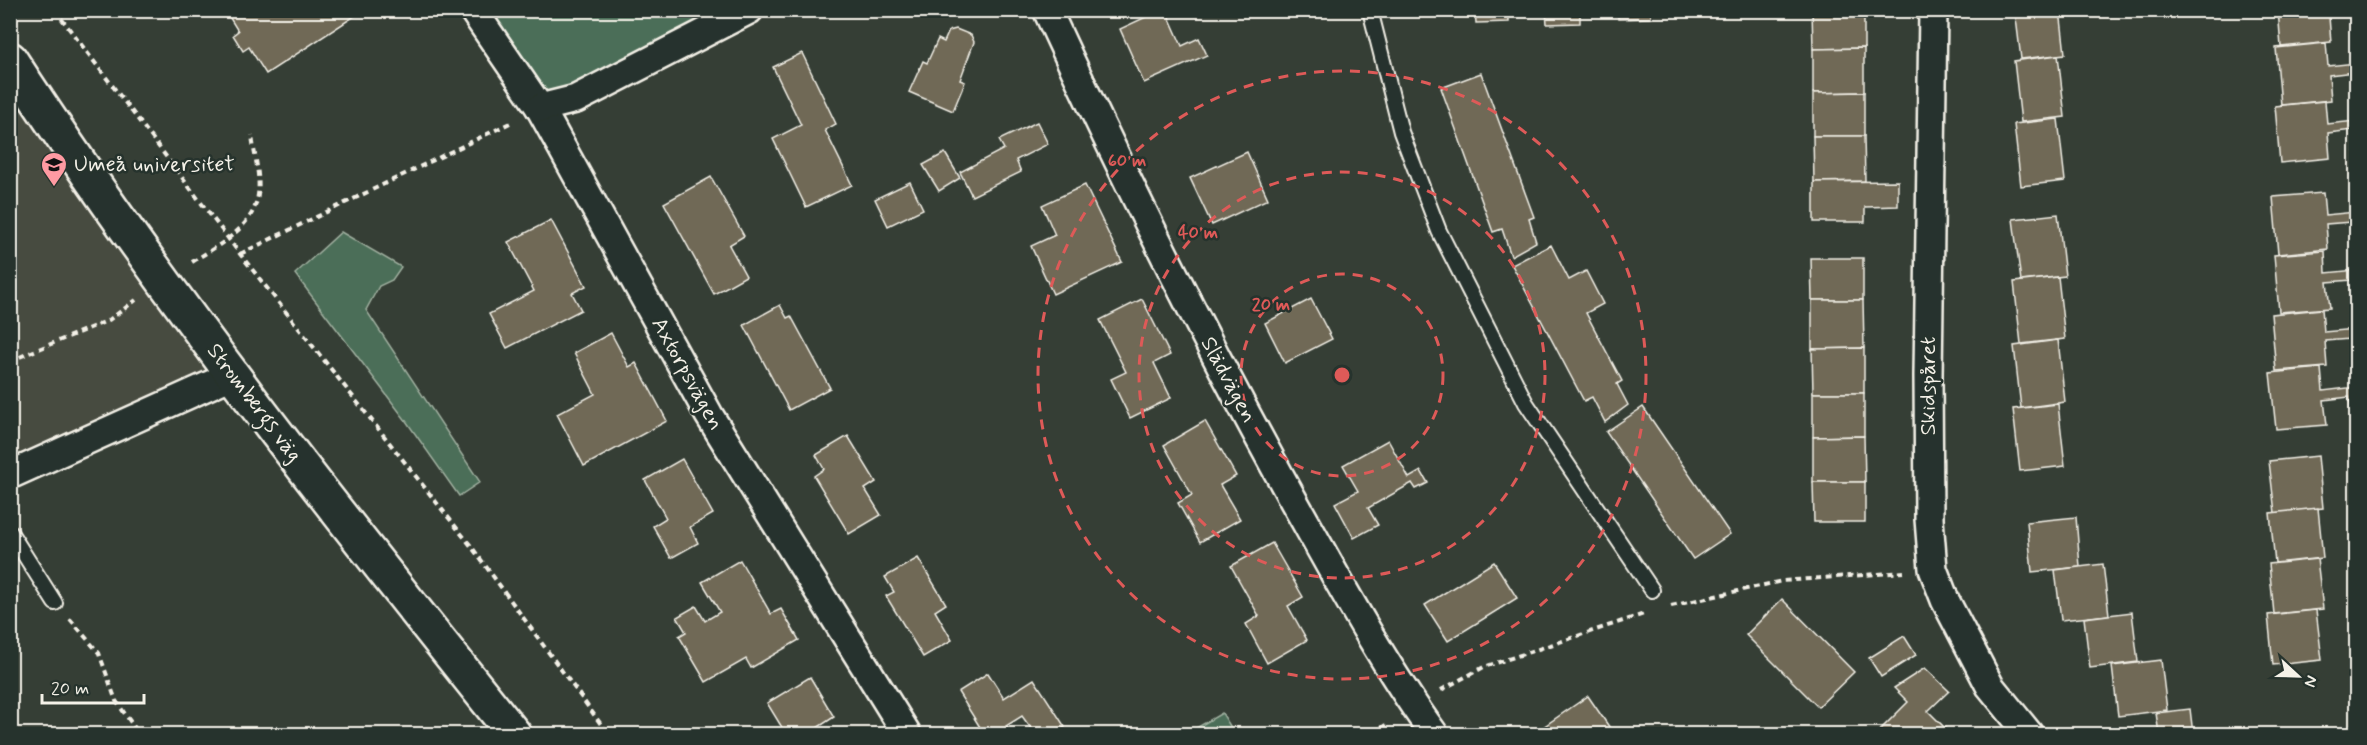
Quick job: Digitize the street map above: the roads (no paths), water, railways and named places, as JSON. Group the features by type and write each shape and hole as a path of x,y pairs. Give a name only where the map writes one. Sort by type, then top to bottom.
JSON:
{"street":[{"name":"Axtorpsvägen","path":"472,10 540,108 709,415 907,735"},
{"path":"540,108 576,99 749,10"},
{"name":"Slädvägen","path":"1047,10 1169,268 1243,410 1328,562 1413,706 1434,735"},
{"name":"Skidspåret","path":"1933,10 1928,376 1929,519 1933,569 1945,600 1990,686 2029,735"},
{"name":"Strombergs väg","path":"10,59 162,281 232,375 357,539 514,735"},
{"path":"10,475 232,375"}],"lane":[{"path":"1370,10 1401,132 1439,231 1526,403 1652,590"},
{"path":"10,532 56,603"}],"place":[{"name":"Umeå universitet","path":"54,188"}]}
